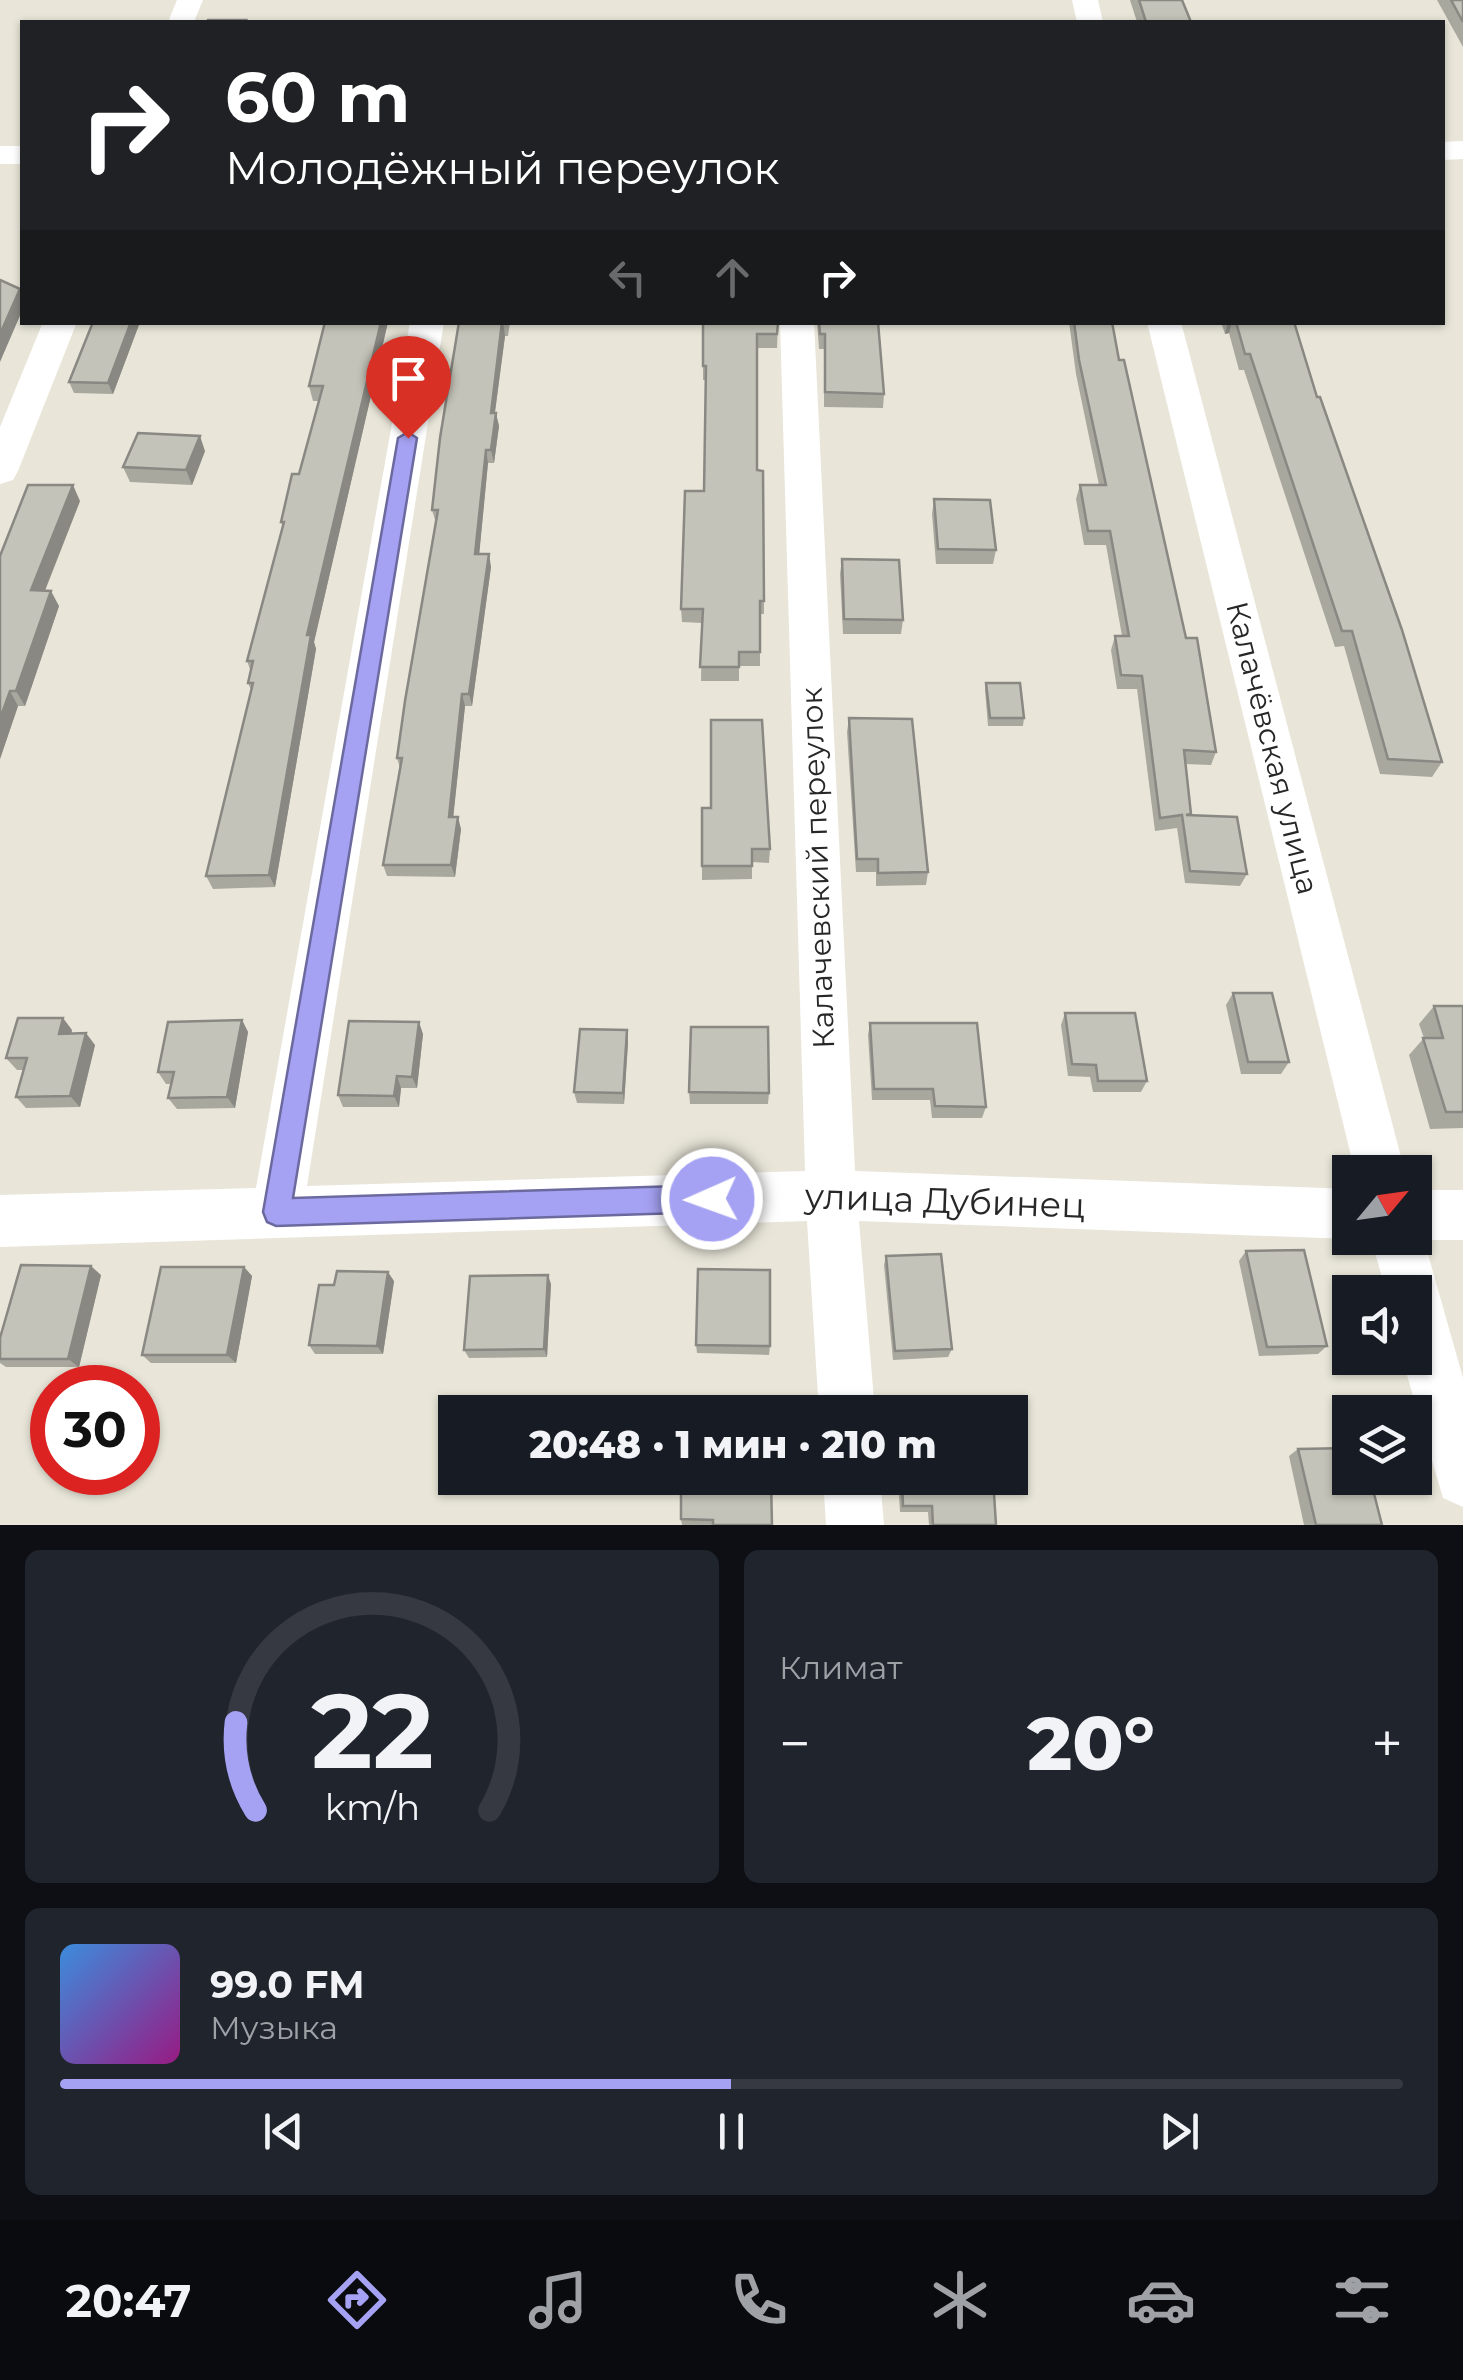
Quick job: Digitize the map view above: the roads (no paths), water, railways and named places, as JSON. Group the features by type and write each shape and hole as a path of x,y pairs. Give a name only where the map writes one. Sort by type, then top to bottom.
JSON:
{"street":[{"path":"0,471 59,325"},
{"path":"276,1212 426,325"},
{"name":"Калачевский переулок","path":"797,325 831,1195 846,1395"},
{"name":"Калачёвская улица","path":"1165,325 1376,1155"},
{"name":"улица Дубинец","path":"0,1221 831,1195 1332,1213"},
{"path":"1432,1215 1463,1214"},
{"path":"1432,1366 1463,1478"},
{"path":"853,1495 855,1525"}]}
